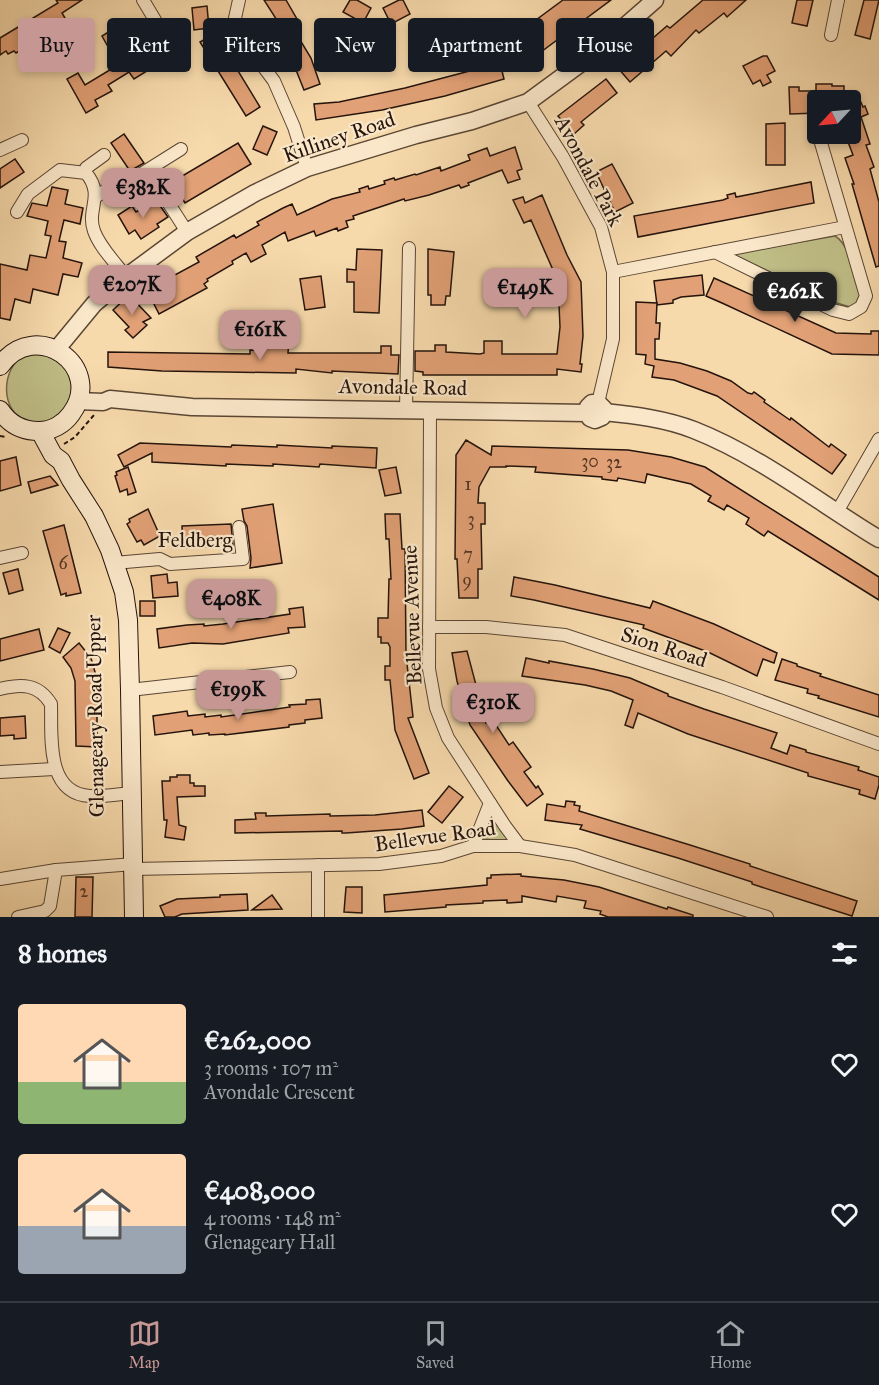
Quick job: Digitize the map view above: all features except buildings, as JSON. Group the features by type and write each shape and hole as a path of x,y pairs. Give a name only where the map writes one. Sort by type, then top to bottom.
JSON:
{"main road":[{"path":"1,362 20,348 32,345 56,350 72,363 76,370 79,394 68,418 47,429 20,428 2,416"},
{"name":"Glenageary Road Upper","path":"47,429 62,453 70,480 94,516 124,592 128,621 134,917"}],"street":[{"path":"143,0 154,18"},
{"path":"239,0 235,18 240,37 274,81 294,127 307,168"},
{"path":"831,35 838,0"},
{"name":"Killiney Road","path":"56,350 94,304 187,232 255,193 307,168 416,135 472,121 528,102 592,55 648,2"},
{"name":"Avondale Park","path":"528,102 563,157 601,227 613,272 613,339 598,409"},
{"path":"0,150 22,140"},
{"path":"715,252 833,310 849,314 861,307 866,296 820,144"},
{"path":"97,196 118,182 130,181 181,149"},
{"path":"86,173 86,168 104,155"},
{"path":"17,212 28,194 60,170 86,173 93,182 97,196 93,229 99,242 126,277"},
{"path":"157,185 187,232"},
{"path":"613,272 846,227"},
{"path":"406,410 409,248"},
{"name":"Avondale Road","path":"79,394 104,392 110,399 192,406 430,411 598,409 654,419 692,429 749,456 879,539"},
{"name":"Bellevue Avenue","path":"430,411 429,669 436,708 448,738 520,846"},
{"path":"837,512 879,440"},
{"name":"Feldberg","path":"114,563 160,559 170,564 243,560 239,527"},
{"path":"0,558 22,553"},
{"name":"Sion Road","path":"429,627 486,627 565,635 722,687 879,744"},
{"path":"130,690 290,672"},
{"path":"0,689 17,685 35,687 46,696 51,704 54,769 60,780 72,792 88,796 132,793"},
{"path":"0,772 54,769"},
{"path":"473,846 490,803"},
{"name":"Bellevue Road","path":"0,879 56,870 134,866 379,864 441,856 473,846 520,846 575,855 767,917"},
{"path":"318,865 318,917"},
{"path":"18,917 45,911 50,906 56,870"}],"path":[{"path":"62,453 98,412"}],"shaded area":[{"path":"835,236 849,254 863,296 858,304 850,307 731,254"},
{"path":"48,352 74,377 73,403 51,424 27,421 12,409 8,400 8,379 17,361 25,354"},
{"path":"491,817 509,841 481,839"}]}
